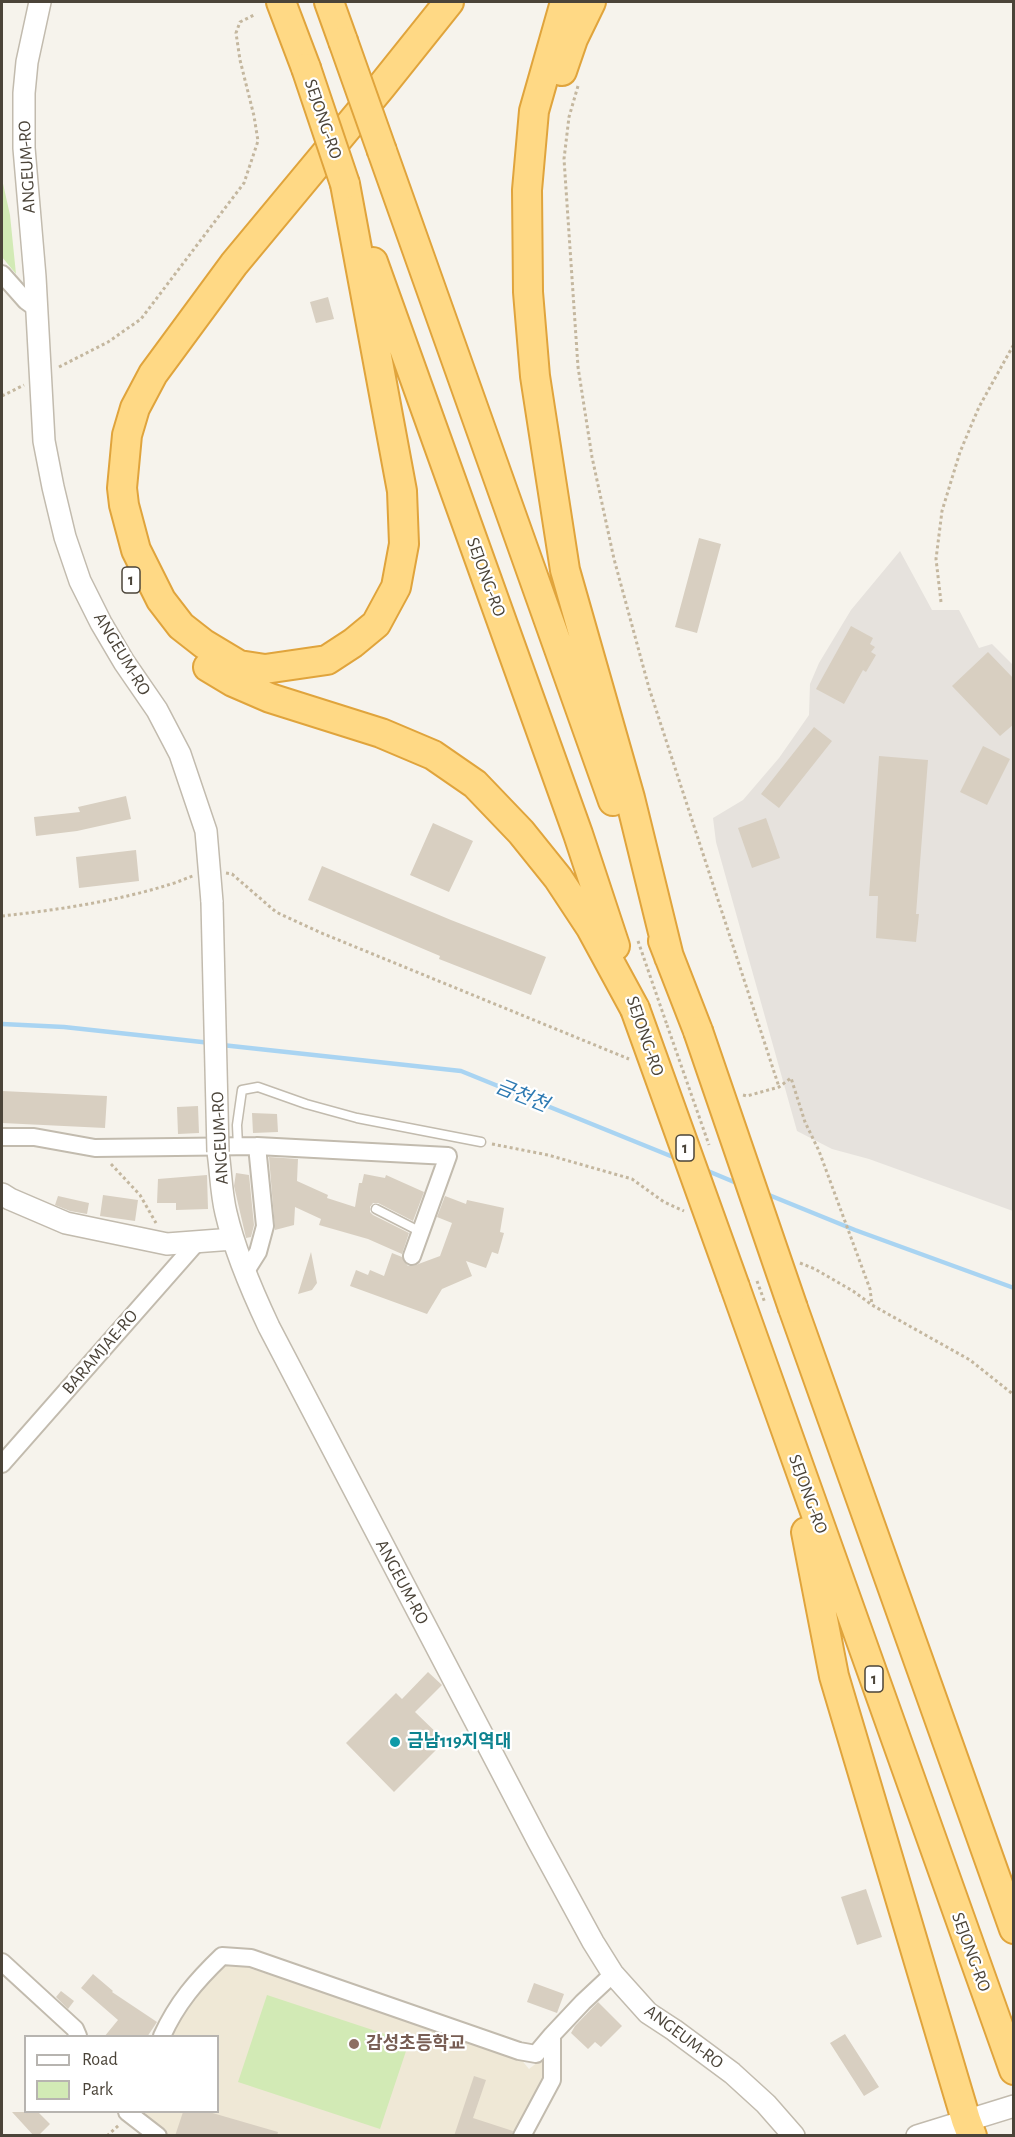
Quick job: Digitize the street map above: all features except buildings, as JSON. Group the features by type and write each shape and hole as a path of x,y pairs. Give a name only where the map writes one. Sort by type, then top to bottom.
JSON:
{"highway":[{"name":"SEJONG-RO","path":"281,2 578,834 635,1009 1014,2070"},
{"path":"329,2 669,957 698,1031 793,1308 1014,1929"},
{"name":"1","path":"426,2 221,252 138,366 119,404 110,435 107,467 110,510 120,558 148,614 168,637 198,661 233,682 270,698 381,733 433,755 475,784 521,832 558,878 591,928 635,1009"},
{"path":"345,184 402,491 404,544 396,587 376,624 327,660 293,667 265,669 239,665 180,626 161,600 136,550 122,488 127,435 135,408 153,374 234,264 449,2"},
{"path":"565,2 534,111 527,190 528,292 535,376 565,570 630,798 669,957"},
{"path":"527,190 573,39 591,2"},
{"path":"788,1438 834,1676 969,2128"}],"street":[{"name":"ANGEUM-RO","path":"40,2 27,62 24,93 24,148 38,309 45,441 65,537 80,581 101,623 157,710 180,754 206,831 228,1149 225,1210 233,1239 252,1292 269,1327 538,1841 613,1974 648,2013 732,2073 766,2104 794,2136"},
{"path":"2,274 26,301 38,309"},
{"path":"2,1137 34,1137 95,1148 228,1149 257,1146 448,1156 412,1256"},
{"path":"246,1271 258,1252 265,1226 257,1146"},
{"path":"2,1194 66,1223 167,1244 233,1239"},
{"name":"BARAMJAE-RO","path":"2,1464 200,1240"},
{"path":"163,2035 169,2021 195,1982 222,1956 251,1958 536,2054 583,2002 613,1974"},
{"path":"2,1962 75,2029 77,2035"},
{"path":"522,2136 552,2080 552,2035"},
{"path":"917,2136 969,2128 1014,2106"},
{"path":"135,2115 158,2136"}],"lane":[{"path":"228,1149 237,1125 242,1090 258,1087 306,1104 357,1118 481,1142"},
{"path":"376,1209 421,1232"}],"path":[{"path":"42,378 69,361 108,342 141,319 244,183 258,141 236,33 240,22 256,14"},
{"path":"578,86 569,117 564,159 578,367 592,457 614,559 649,688 779,1087"},
{"path":"941,602 936,559 942,511 960,452 979,407 1014,344"},
{"path":"2,916 46,912 127,895 210,871 232,874 276,912 319,932 638,1063"},
{"path":"736,1094 747,1096 779,1087 791,1078 805,1122 819,1151 870,1289 872,1305"},
{"path":"680,1079 690,1082"},
{"path":"95,1148 140,1195 167,1244"}],"shaded area":[{"path":"900,551 932,610 959,610 979,648 992,644 1013,665 1013,1211 869,1159 832,1149 797,1131 716,842 713,818 743,800 779,758 809,715 810,684 819,663 851,610"},
{"name":"감성초등학교","path":"233,1963 515,2052 529,2069 543,2058 550,2067 517,2135 165,2136 144,2120 146,2113 219,2113 219,2035 171,2035 201,1989 223,1966"}],"green space":[{"path":"2,179 10,215 16,274 2,257"},
{"path":"267,1995 409,2042 380,2129 238,2082"}],"waterway":[{"name":"금천천","path":"2,1024 64,1027 211,1043"},
{"name":"금천천","path":"222,1045 461,1071 678,1159"},
{"name":"금천천","path":"703,1169 739,1184"},
{"name":"금천천","path":"764,1193 855,1230 1014,1288"}],"place":[{"name":"금남119지역대","path":"395,1742"},
{"name":"감성초등학교","path":"354,2044"}]}
